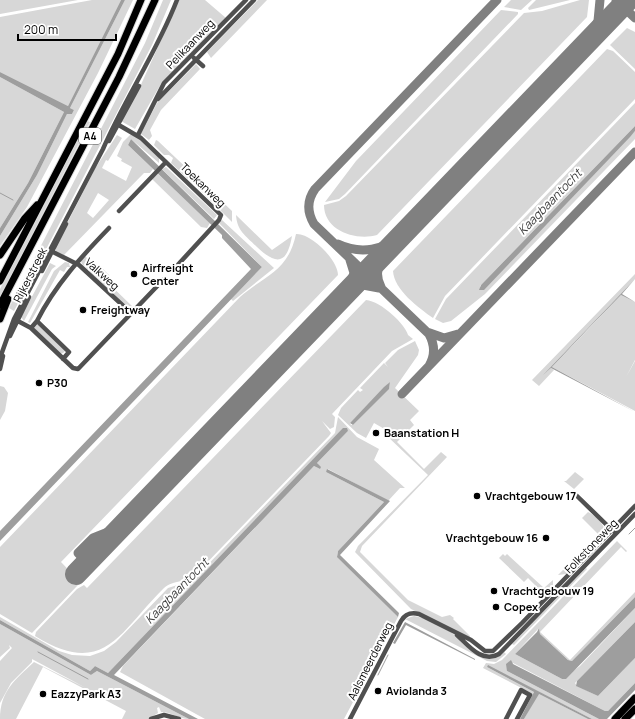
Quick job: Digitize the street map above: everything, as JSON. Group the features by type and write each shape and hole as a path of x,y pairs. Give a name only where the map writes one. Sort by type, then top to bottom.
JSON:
{"highway":[{"name":"A4","path":"0,282 118,54 141,0"},
{"name":"A4","path":"0,305 116,84 155,0"},
{"name":"A4","path":"0,254 25,218 44,197"},
{"name":"A4","path":"0,250 12,238"},
{"name":"A4","path":"0,319 20,269"},
{"path":"615,719 635,698"},
{"path":"625,719 635,709"}],"street":[{"name":"Rijkerstreek","path":"0,358 16,320 50,251 159,43 177,0"},
{"name":"Pelikaanweg","path":"138,135 154,105 228,18 246,0"},
{"name":"Pelikaanweg","path":"194,58 201,55 254,0"},
{"path":"228,18 232,23"},
{"name":"Pelikaanweg","path":"201,55 206,60"},
{"name":"Pelikaanweg","path":"194,58 203,66"},
{"name":"Toekanweg","path":"117,124 138,135 221,215 219,220 174,269"},
{"path":"119,212 166,162"},
{"path":"31,328 75,263 110,228"},
{"name":"Valkweg","path":"50,251 75,263 131,313"},
{"path":"16,320 31,328 73,368 78,369 164,279"},
{"name":"Rijkerstreek","path":"0,369 6,346 16,320"},
{"path":"37,320 69,352 63,359"},
{"path":"577,496 616,534"},
{"name":"Folkstoneweg","path":"409,613 419,614 453,631 472,641 485,651 494,650 635,506"},
{"name":"Folkstoneweg","path":"453,631 471,648 483,656 490,657 498,655 635,514"},
{"name":"Aalsmeerderweg","path":"350,719 400,621 409,613"},
{"path":"506,719 521,690 530,696 517,719"},
{"path":"151,719 164,714 179,719"}],"shaded area":[{"path":"0,0 78,0 0,14"},
{"path":"92,0 121,0 68,106 0,72 0,17"},
{"path":"121,0 125,0 70,108 74,110 72,114 67,114 37,175 0,236 0,228 28,183 64,112 0,77 0,72 68,106"},
{"path":"125,0 133,0 98,73 27,207 0,246 0,236 37,175 67,114 72,114 74,110 70,108"},
{"path":"163,0 171,0 152,45 14,311 9,308 145,43"},
{"path":"179,0 205,0 226,18 162,82 135,129 121,121 139,89"},
{"path":"258,0 267,0 211,58 207,52"},
{"path":"511,0 532,0 521,10 504,7"},
{"path":"536,0 570,0 529,10 528,8"},
{"path":"580,0 589,0 587,17 377,235 351,235 335,228 329,222 325,214 324,205 339,201 346,196 524,13 542,11"},
{"path":"501,10 518,12 518,14 345,194 339,199 325,202 356,161"},
{"path":"627,28 635,32 635,69 610,45"},
{"path":"607,49 613,51 635,72 635,99 445,296 433,318 414,304 402,292 394,278 393,271"},
{"path":"196,64 200,69 161,110 150,130 152,136 149,140 141,134 157,103"},
{"path":"0,77 64,112 28,183 0,228"},
{"path":"635,103 635,126 480,286 481,290 635,131 635,139 485,294 451,321 443,323 435,319 446,299"},
{"path":"87,121 90,122 0,297 0,289"},
{"path":"635,126 635,131 630,137 484,290 479,290 481,285"},
{"path":"131,134 140,139 159,158 159,163 131,139 128,145 153,169 150,173 144,173 64,255 56,251 56,245 96,167 117,135 122,138 102,168 126,181 132,167 121,161 122,159 117,156 123,142","holes":["98,193 109,200 93,218 87,213"]},
{"path":"131,139 262,267 0,541 0,531 251,269 222,238 222,235 128,145"},
{"path":"156,140 195,176 192,179 188,179 171,163 173,158 169,155 164,155 154,145"},
{"path":"166,167 217,215 214,219 162,169"},
{"path":"157,173 210,223 207,228 201,227 152,179"},
{"path":"199,179 203,184 200,187 205,191 208,188 232,211 232,222 194,184"},
{"path":"236,215 272,250 292,236 290,245 284,257 276,259 270,257 249,240 240,229"},
{"path":"222,220 274,268 233,301 231,299 262,267 219,223"},
{"path":"296,234 309,238 323,248 334,262 338,275 61,562 82,584 78,585 32,633 0,614 0,547 240,297 274,272 281,265 292,247"},
{"path":"84,255 98,269 101,267 110,276 104,273 101,276 133,307 128,307 82,264 81,261"},
{"path":"65,262 69,263 70,267 67,267 64,272 60,270 30,323 28,322 54,271"},
{"path":"50,263 56,266 52,269 24,321 21,317"},
{"path":"635,274 635,279 544,374 551,368 554,370 539,386 532,380"},
{"path":"635,279 622,294 635,302 621,295 552,367 635,412 551,368 543,375"},
{"path":"621,295 635,302 635,360 626,377 635,361 635,411 552,367"},
{"path":"366,300 379,304 392,314 403,325 408,335 413,339 392,351 332,414 335,417 334,427 330,429 322,421 331,433 329,436 197,573 189,579 172,583 164,588 122,634 109,645 95,651 78,653 59,648 35,636 36,632 77,589 84,585 87,588"},
{"path":"38,324 66,350 63,353 60,354 34,328"},
{"path":"415,341 419,350 418,355 395,388 419,411 410,420 414,425 397,442 424,469 441,452 447,457 362,546 360,552 408,600 442,617 450,615 470,636 469,638 411,609 355,552 358,546 428,475 386,435 388,431 374,423 366,438 357,433 338,415 341,408 358,390 360,392 363,390 360,388 384,363 388,367 385,363 398,350","holes":["390,382 389,388 353,425 351,425 350,423"]},
{"path":"390,382 389,389 353,425 350,423 384,387"},
{"path":"0,386 4,387 8,393 5,411 0,420"},
{"path":"338,417 357,437 379,449 374,460 405,488 400,488 388,501 328,469 326,472 384,502 338,551 337,556 398,617 344,719 205,719 120,672 123,666 314,466 320,469 317,463 348,431 344,428 108,673 95,666 90,671 0,620 0,617 59,651 72,655 90,656 104,651 116,642 168,588 193,580 335,433"},
{"path":"343,428 347,428 348,431 317,463 321,467 320,469 314,466 114,675 198,719 189,719 97,671 91,675 0,624 0,620 90,671 95,666 108,673"},
{"path":"327,469 390,501 340,555 399,613 398,617 337,557 338,551 384,502 326,472"},
{"path":"575,472 584,479 574,489 564,481 566,481"},
{"path":"588,512 594,515 604,527 605,530 601,537 599,534 602,529 598,534 582,518"},
{"path":"617,541 627,551 626,552 621,547 540,632 570,660 635,592 635,597 572,661 568,660 540,634 539,628 515,654 562,679 580,666 635,608 635,622 575,683 577,686 598,696 635,658 635,683 608,711 605,711 513,663 507,671 599,719 592,719 488,666 487,667 534,692 520,719 518,719 531,693 483,668 486,663 494,664 502,660"},
{"path":"585,548 585,554 566,574 558,575"},
{"path":"503,554 505,556 507,554 544,588 553,580 553,587 543,598 539,594 542,592 528,578 524,582 499,558"},
{"path":"586,568 587,569 514,645 512,644"},
{"path":"635,597 635,608 566,679 562,679 515,654 537,632 539,628 540,634 568,660 572,661"},
{"path":"414,616 423,618 441,626 458,637 481,656 501,655 504,652 506,654 496,662 487,661 405,619"},
{"path":"405,622 475,660 406,625 395,644 393,643"},
{"path":"635,622 635,658 598,696 576,686 577,681"},
{"path":"0,624 91,675 97,671 189,719 161,712 159,707 157,708 158,713 148,719 122,719 126,711 43,667 16,719 0,719 1,709 6,693 15,681 34,662 86,688 32,659 32,662 11,683 0,703 0,661 12,648 9,645 10,648 0,657"},
{"path":"511,660 513,664 605,711 608,711 635,683 635,690 607,719 599,719 507,671 506,664"},
{"path":"488,665 592,719 588,719 539,694 524,719 520,719 534,692 487,667"},
{"path":"539,694 588,719 524,719"}],"waterway":[{"path":"0,193 13,200"},
{"path":"629,534 635,528"},
{"path":"38,652 88,679"},
{"path":"378,675 388,655"}],"taxiway":[{"path":"429,366 434,350 429,334 314,224 309,211 309,202 315,189 497,0"},
{"path":"588,42 598,21 600,0"},
{"path":"616,0 635,18"},
{"path":"402,394 635,152"},
{"path":"338,244 355,249 372,249 388,244 403,234"},
{"path":"381,287 377,273 381,259 387,251"},
{"path":"348,291 354,273 350,260"},
{"path":"348,291 363,285 379,288"},
{"path":"427,332 444,338 458,334"},
{"path":"87,562 78,553 93,538 118,528 124,523"}],"runway":[{"path":"76,574 628,0"}],"place":[{"name":"Airfreight Center","path":"134,274"},
{"name":"Freightway","path":"83,310"},
{"name":"P30","path":"39,383"},
{"name":"Baanstation H","path":"376,433"},
{"name":"Vrachtgebouw 17","path":"477,496"},
{"name":"Vrachtgebouw 16","path":"546,538"},
{"name":"Vrachtgebouw 19","path":"494,591"},
{"name":"Copex","path":"496,607"},
{"name":"Aviolanda 3","path":"378,691"},
{"name":"EazzyPark A3","path":"43,694"}],"water label":[{"name":"Kaagbaantocht","path":"550,202"},
{"name":"Kaagbaantocht","path":"177,591"}]}
